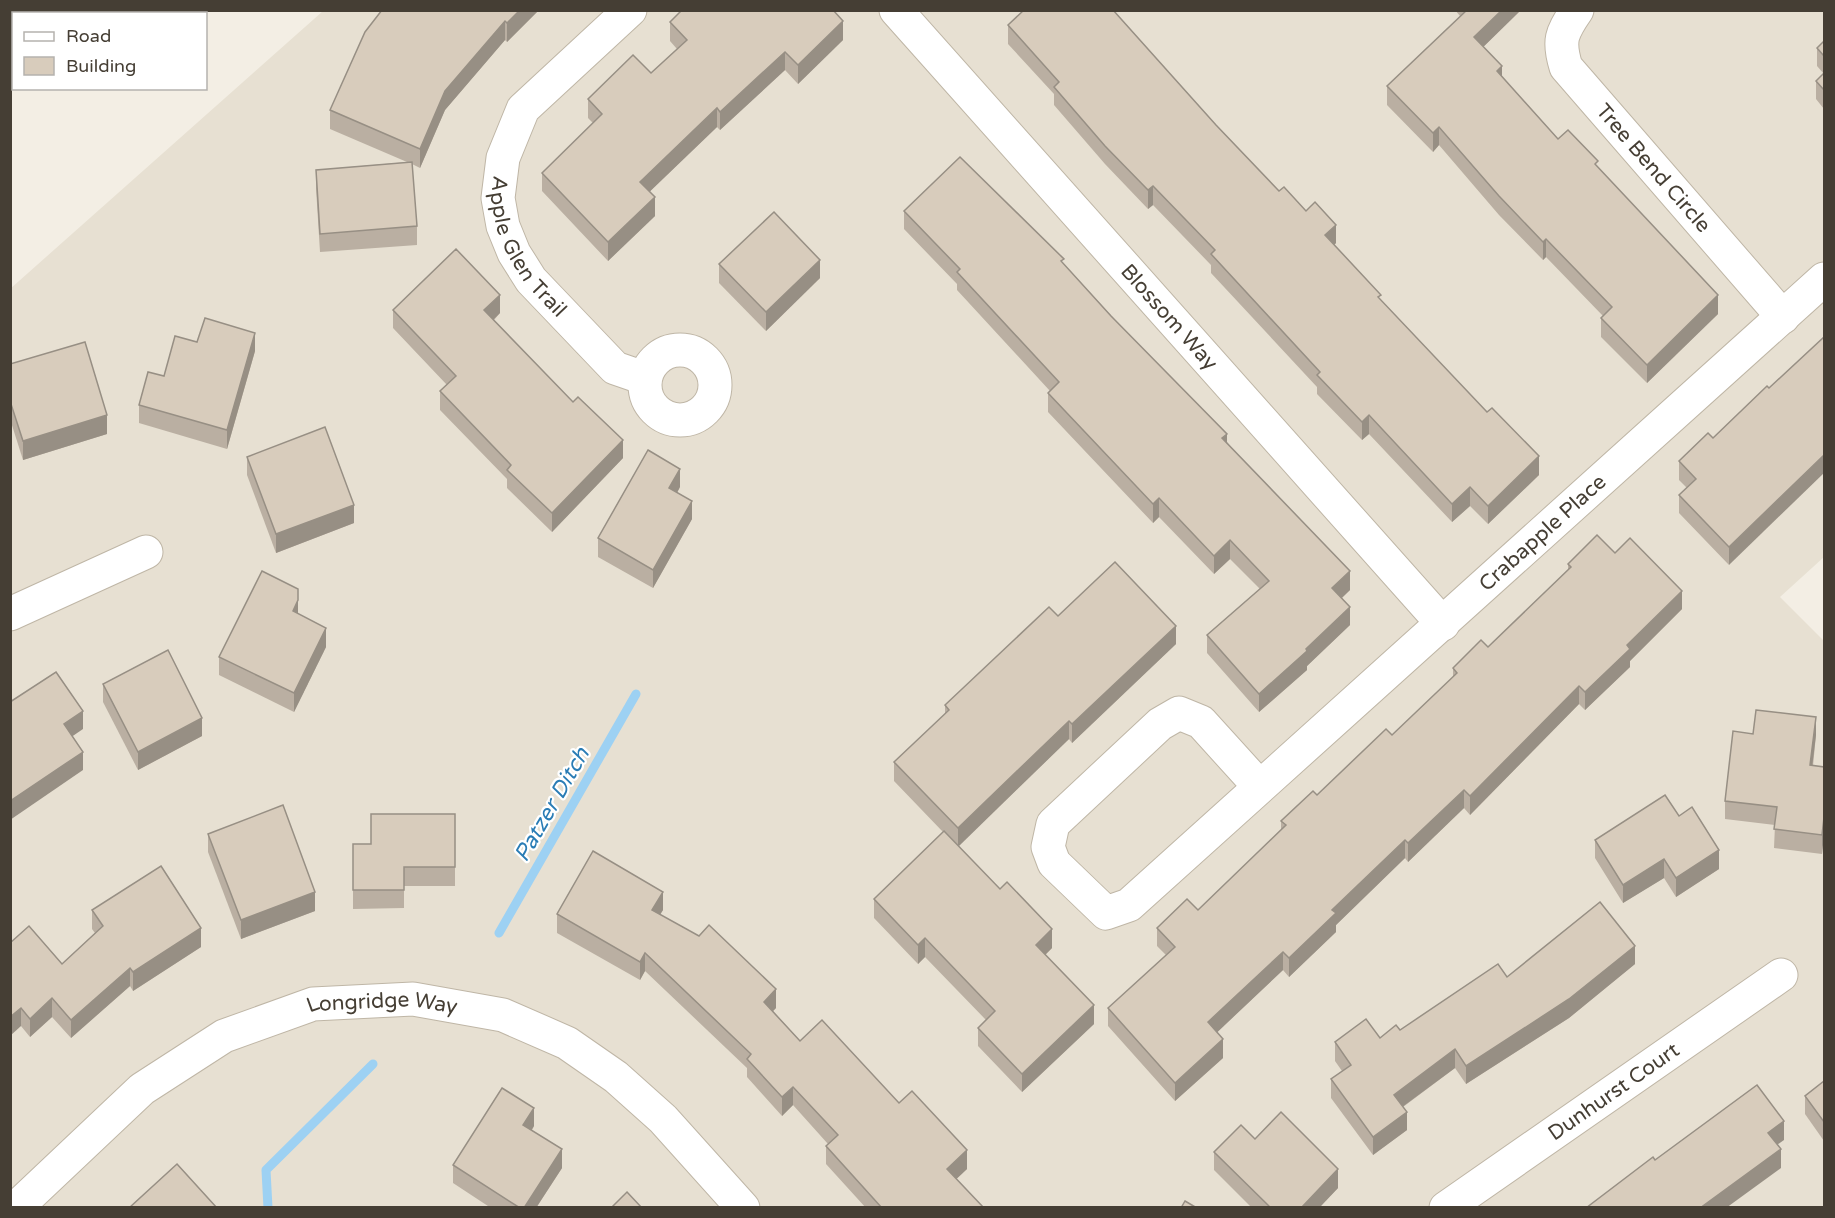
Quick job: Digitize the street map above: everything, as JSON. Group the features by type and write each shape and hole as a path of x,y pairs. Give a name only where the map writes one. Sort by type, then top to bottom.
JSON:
{"street":[{"name":"Apple Glen Trail","path":"630,10 523,109 503,158 498,198 503,226 514,253 531,280 615,368 644,378"},
{"name":"Blossom Way","path":"896,10 1443,624"},
{"name":"Tree Bend Circle","path":"1577,10 1564,29 1560,48 1566,68 1783,317"},
{"name":"Crabapple Place","path":"1260,786 1201,722 1179,713 1160,724 1053,824 1048,847 1054,863 1106,913 1129,905 1824,279"},
{"path":"10,614 146,552"},
{"name":"Dunhurst Court","path":"1446,1208 1781,975"},
{"name":"Longridge Way","path":"16,1208 142,1089 224,1036 313,1004 413,999 503,1015 567,1043 616,1077 663,1119 742,1208"}],"shaded area":[{"path":"323,11 1824,11 1824,557 1780,597 1824,641 1824,1207 11,1207 10,289"}],"building":[{"path":"382,10 520,10 507,23 505,21 445,91 420,149 330,110 365,32"},
{"path":"682,10 833,10 843,21 798,65 785,52 720,112 717,108 640,182 655,197 608,242 542,173 602,114 588,99 633,55 651,73 687,40 670,22"},
{"path":"1024,10 1113,10 1216,125 1279,191 1284,187 1306,211 1315,202 1336,225 1325,235 1381,295 1378,297 1487,412 1492,408 1539,456 1488,506 1470,487 1452,504 1369,415 1362,422 1317,375 1320,372 1211,254 1215,250 1153,186 1148,190 1105,146 1054,87 1059,82 1008,25"},
{"path":"1467,10 1502,10 1474,37 1502,66 1497,71 1558,139 1568,130 1598,161 1595,164 1718,295 1647,365 1601,318 1612,307 1546,239 1543,242 1439,127 1433,133 1387,86"},
{"path":"1824,41 1824,56 1817,48"},
{"path":"1824,73 1824,90 1816,81"},
{"path":"960,157 1064,259 1061,261 1111,316 1227,434 1222,438 1350,571 1332,588 1350,607 1306,649 1307,651 1259,694 1207,635 1269,581 1230,540 1214,556 1159,498 1153,504 1048,393 1059,382 957,272 960,269 904,211"},
{"path":"412,162 417,226 320,234 316,170"},
{"path":"774,212 820,260 766,312 719,264"},
{"path":"456,249 500,295 484,310 573,402 578,397 623,440 552,513 507,470 511,465 440,391 456,376 393,310"},
{"path":"205,318 255,333 227,430 139,405 148,372 164,376 175,336 197,342"},
{"path":"1824,337 1824,455 1729,547 1679,495 1696,479 1679,461 1708,433 1713,438 1767,386 1769,388"},
{"path":"85,342 107,415 23,441 10,401 10,364"},
{"path":"325,427 354,505 276,534 247,457"},
{"path":"648,450 680,469 669,488 692,501 653,570 598,538"},
{"path":"1597,535 1615,553 1630,538 1682,591 1627,645 1630,649 1585,692 1579,686 1470,796 1464,790 1408,843 1405,840 1332,910 1336,913 1289,958 1283,952 1208,1022 1223,1039 1175,1083 1108,1008 1175,947 1157,928 1187,899 1198,910 1286,825 1281,821 1313,791 1317,795 1386,729 1392,735 1457,673 1453,668 1481,640 1488,647 1571,567 1568,564"},
{"path":"1115,562 1176,626 1072,724 1069,721 958,828 894,762 949,710 945,705 1049,607 1058,616"},
{"path":"262,571 298,589 298,600 293,611 326,628 294,693 219,657"},
{"path":"168,650 202,718 138,752 103,684"},
{"path":"56,672 83,711 64,724 83,752 10,801 10,702"},
{"path":"1756,710 1816,717 1810,765 1824,767 1822,835 1774,829 1777,807 1725,801 1733,731 1753,734"},
{"path":"1665,795 1679,816 1692,807 1719,850 1676,878 1664,859 1623,885 1595,840"},
{"path":"283,805 315,892 241,920 208,834"},
{"path":"371,814 455,814 455,867 404,867 404,890 353,890 353,844 371,844"},
{"path":"944,831 1000,889 1007,882 1052,929 1036,945 1094,1005 1022,1074 978,1028 995,1011 925,938 918,945 874,899"},
{"path":"593,851 663,892 652,910 699,936 709,925 776,989 764,1002 800,1041 822,1020 899,1103 912,1091 967,1150 947,1169 984,1208 882,1208 826,1146 838,1135 793,1087 782,1097 747,1059 751,1054 645,953 640,962 557,914"},
{"path":"161,866 201,928 133,972 130,968 71,1020 52,998 30,1019 21,1008 10,1017 10,943 29,926 62,964 103,926 92,910"},
{"path":"1600,902 1635,946 1569,999 1466,1066 1455,1049 1394,1095 1407,1112 1373,1137 1331,1079 1351,1065 1335,1042 1366,1019 1380,1038 1396,1025 1400,1030 1498,964 1507,977"},
{"path":"1824,1081 1824,1122 1805,1096"},
{"path":"1757,1085 1784,1121 1768,1133 1781,1149 1700,1208 1586,1208 1653,1157 1655,1160"},
{"path":"502,1088 534,1108 523,1125 562,1149 524,1208 520,1208 453,1165"},
{"path":"1281,1112 1338,1169 1301,1208 1271,1208 1214,1152 1241,1125 1255,1139"},
{"path":"177,1164 217,1208 129,1208"},
{"path":"627,1192 642,1208 611,1208"},
{"path":"1185,1201 1197,1208 1181,1208"}],"waterway":[{"name":"Patzer Ditch","path":"499,933 636,694"},
{"name":"Patzer Ditch","path":"268,1208 266,1170 373,1064"}]}
